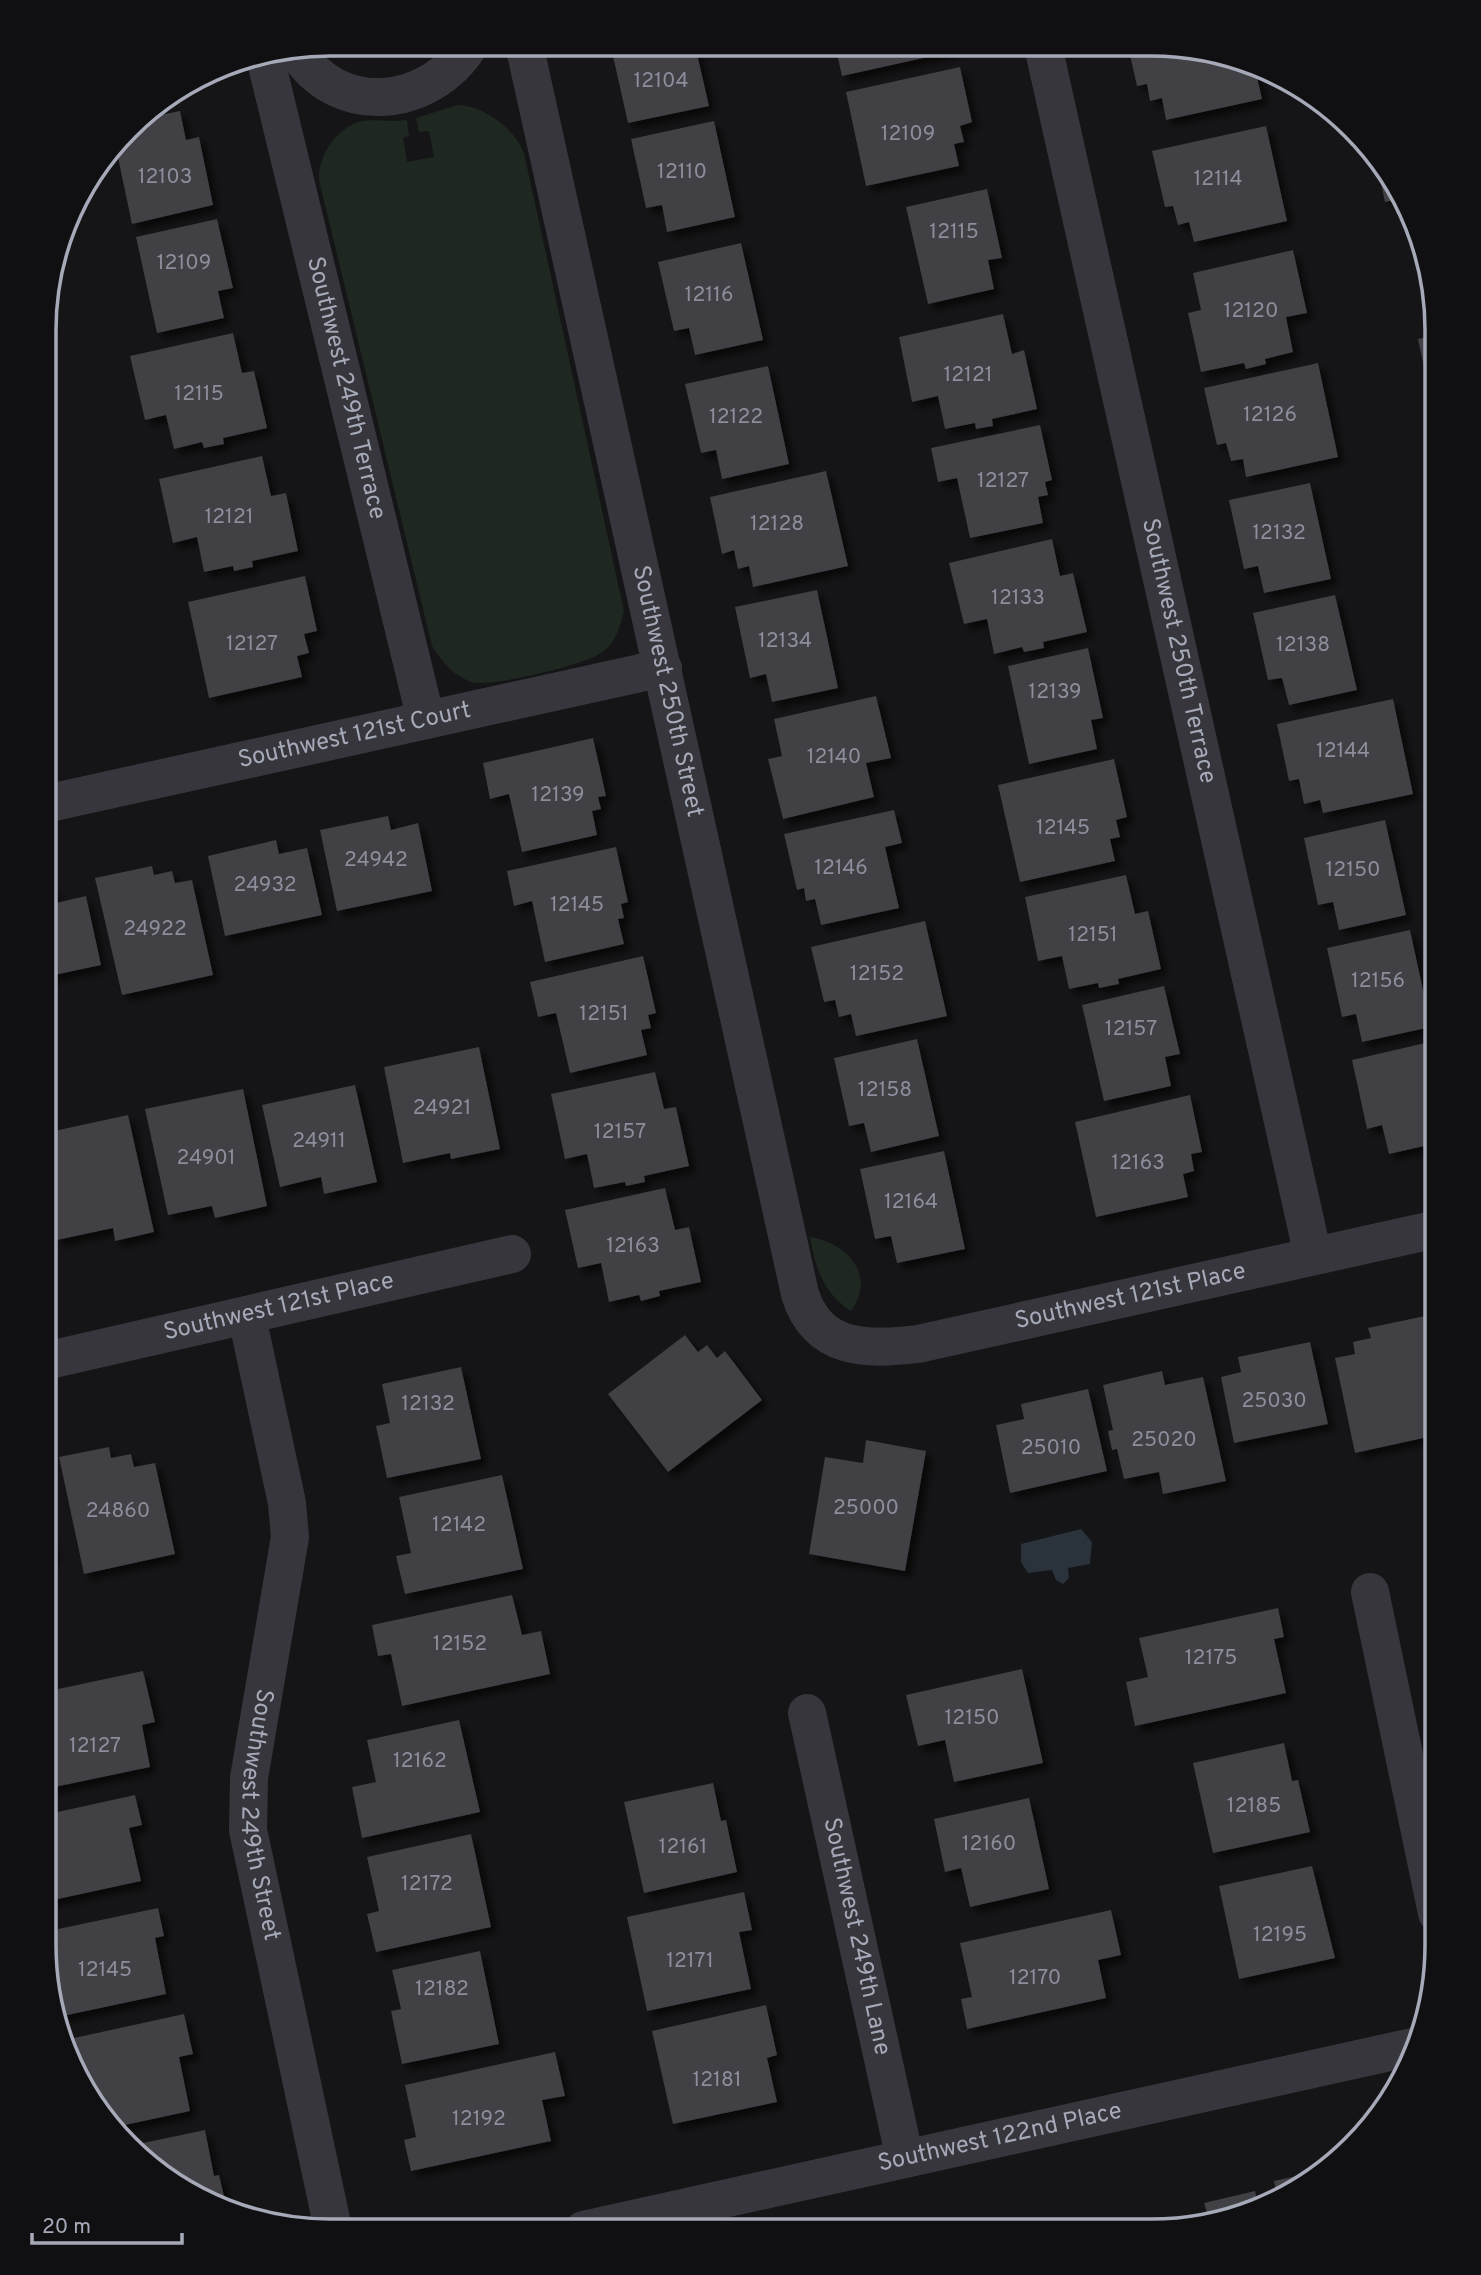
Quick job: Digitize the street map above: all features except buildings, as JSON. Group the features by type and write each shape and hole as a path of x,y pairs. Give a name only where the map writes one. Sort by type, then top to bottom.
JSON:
{"street":[{"path":"302,58 314,72 330,84 368,97 387,97 407,95 435,82 463,56"},
{"name":"Southwest 250th Street","path":"527,56 800,1294 810,1318 824,1333"},
{"name":"Southwest 250th Terrace","path":"1045,56 1313,1256"},
{"name":"Southwest 249th Terrace","path":"267,63 426,720"},
{"name":"Southwest 121st Court","path":"56,802 663,668"},
{"name":"Southwest 121st Place","path":"824,1333 854,1345 918,1345 1425,1232"},
{"name":"Southwest 121st Place","path":"56,1359 247,1317 512,1254"},
{"name":"Southwest 249th Street","path":"247,1317 287,1503 290,1537 249,1778 248,1830 331,2219"},
{"path":"1370,1592 1425,1856"},
{"name":"Southwest 249th Lane","path":"807,1713 905,2159"},
{"name":"Southwest 122nd Place","path":"633,2219 1404,2049"}],"shaded area":[{"path":"458,105 478,109 497,120 513,135 524,153 624,611 614,640 601,653 537,674 481,683 471,682 454,672 432,646 319,180 322,161 331,143 345,129 362,121 407,120 409,136 403,138 407,162 434,157 429,131 419,132 416,118"},
{"path":"810,1237 836,1246 854,1263 861,1285 851,1311 834,1297 822,1279"},
{"path":"1081,1529 1092,1542 1090,1564 1068,1568 1069,1578 1063,1584 1056,1580 1052,1570 1028,1573 1021,1562 1021,1544"}]}
